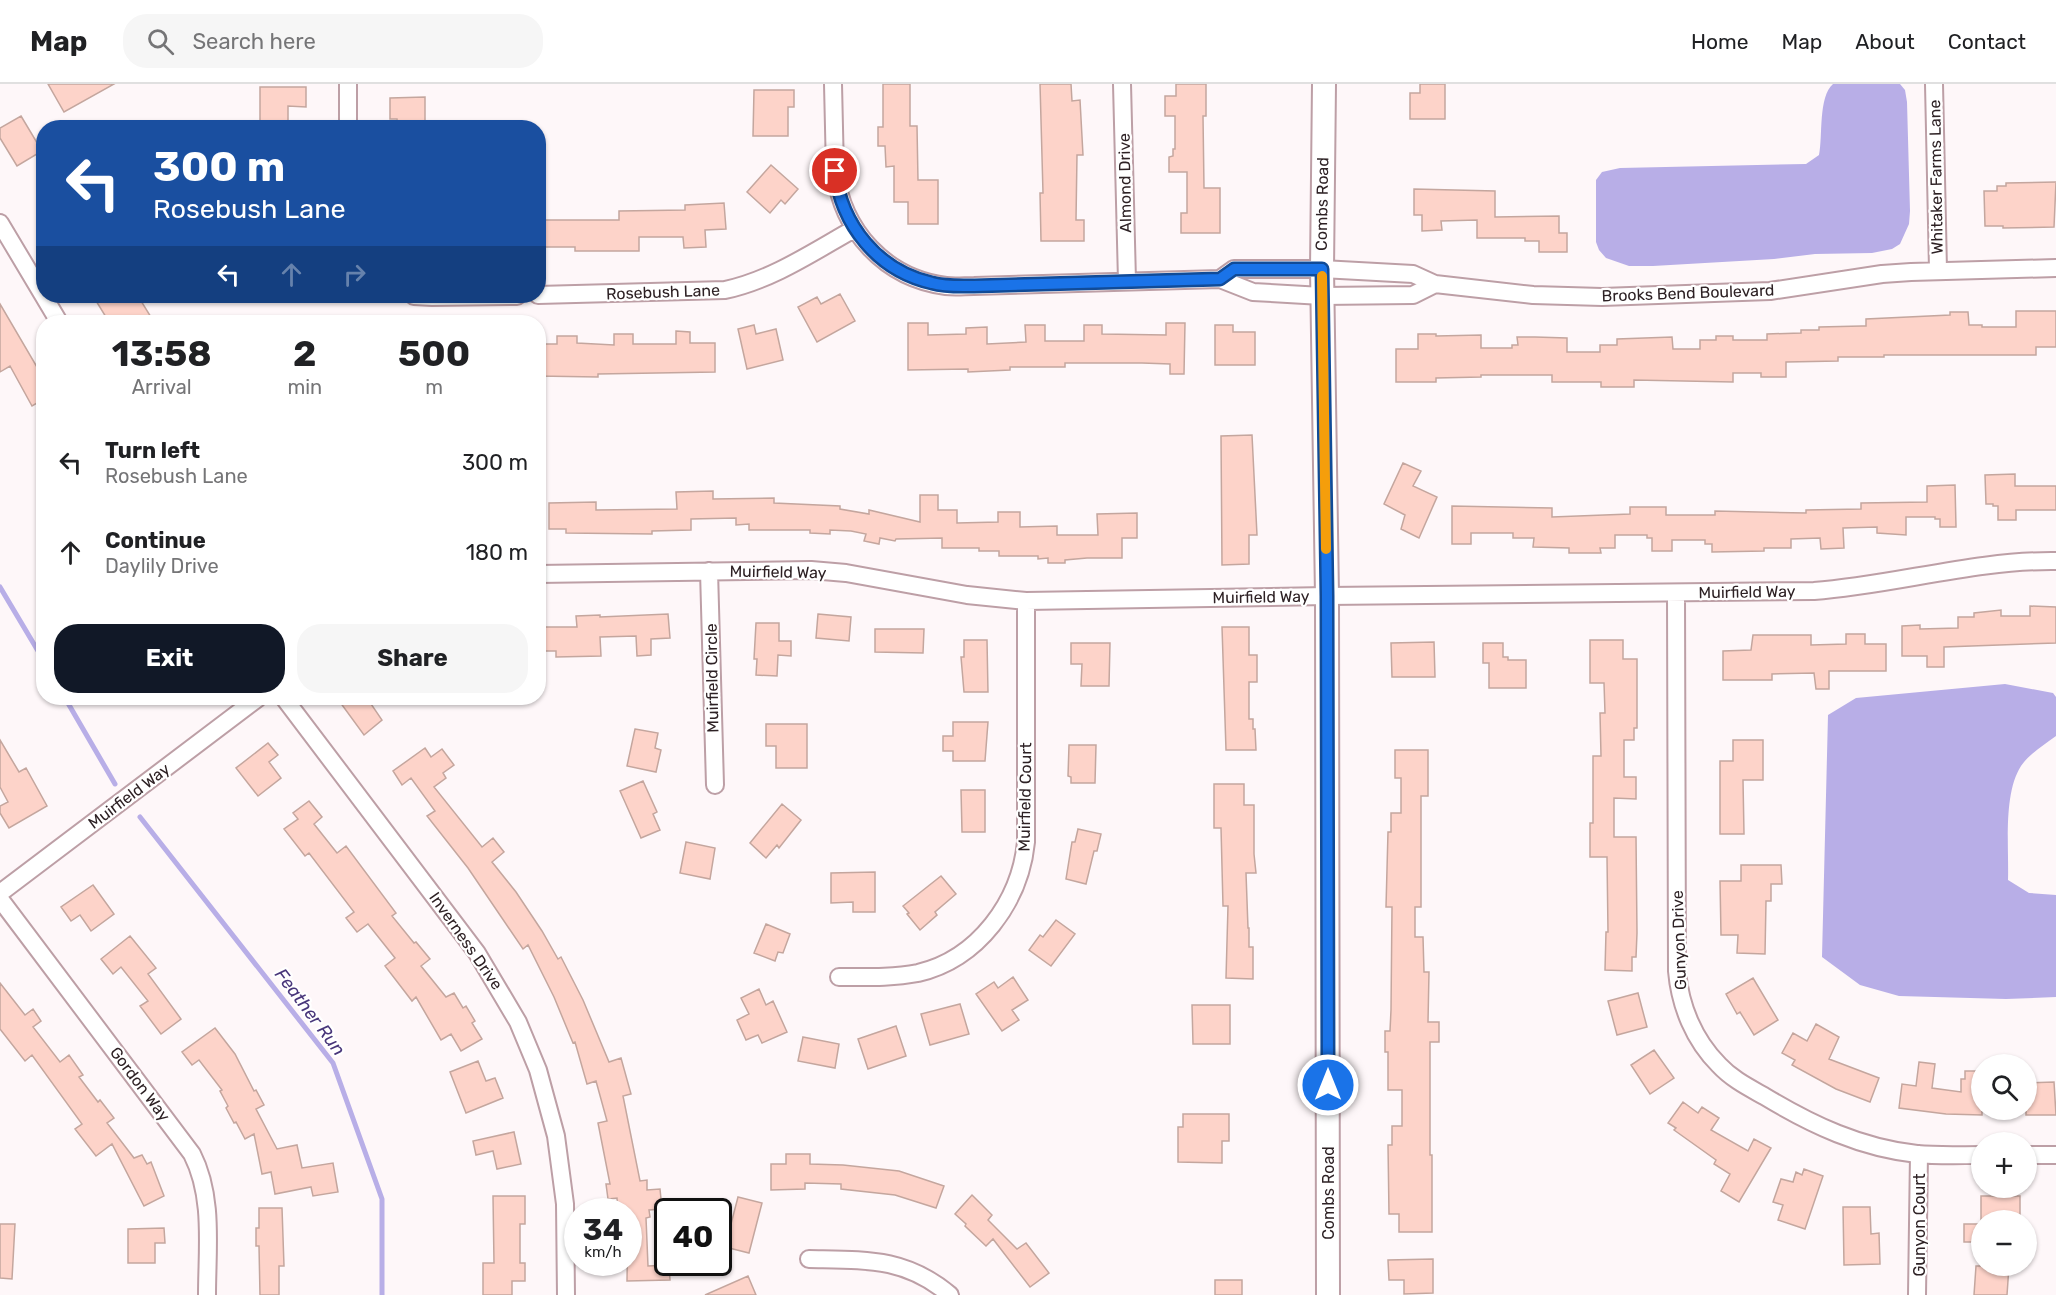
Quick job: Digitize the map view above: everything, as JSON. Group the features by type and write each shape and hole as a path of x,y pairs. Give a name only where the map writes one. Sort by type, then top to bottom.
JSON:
{"street":[{"path":"348,84 348,120"},
{"path":"833,84 837,185 845,211 854,229 871,250 906,275 948,286 1220,279 1252,292 1322,296 1413,295 1435,284"},
{"name":"Almond Drive","path":"1122,84 1127,281"},
{"name":"Combs Road","path":"1323,84 1322,296 1327,596 1328,1295"},
{"name":"Whitaker Farms Lane","path":"1934,84 1938,270"},
{"path":"0,222 36,283"},
{"name":"Rosebush Lane","path":"546,295 713,292 733,289 766,277 854,229"},
{"name":"Brooks Bend Boulevard","path":"1322,269 1413,274 1435,284 1568,297 1770,291 1882,274 1938,270 2056,268"},
{"path":"1220,279 1234,269 1322,269"},
{"name":"Muirfield Way","path":"546,574 786,569 846,573 967,595 1026,601 1814,591 1847,589 1988,564 2056,561"},
{"name":"Muirfield Circle","path":"709,571 715,785"},
{"name":"Gunyon Drive","path":"1676,592 1677,971 1681,997 1689,1022 1707,1051 1731,1076 1798,1116 1852,1140 1877,1147 1919,1154 1971,1155"},
{"name":"Muirfield Court","path":"839,977 893,976 918,973 935,967 965,951 978,940 996,921 1010,899 1020,875 1026,842 1026,601"},
{"name":"Muirfield Way","path":"0,893 249,705"},
{"name":"Inverness Drive","path":"289,705 477,953 518,1022 538,1070 556,1136 565,1204 566,1295"},
{"name":"Gordon Way","path":"0,900 192,1154 201,1175 206,1197 207,1295"},
{"name":"Gunyon Court","path":"1917,1295 1919,1154"},
{"path":"2037,1155 2056,1155"},
{"path":"810,1259 872,1260 888,1263 912,1271 950,1295"}],"shaded area":[{"path":"1833,84 1900,84 1905,90 1910,211 1909,224 1900,244 1892,249 1872,253 1815,254 1774,259 1653,266 1629,266 1606,258 1599,250 1596,242 1596,180 1602,172 1620,168 1806,164 1819,155 1823,107 1828,90"},
{"path":"2005,684 2053,693 2056,697 2056,736 2029,757 2015,778 2009,806 2008,880 2029,893 2056,895 2056,997 2006,999 1899,996 1860,985 1822,957 1828,715 1856,698"}],"building":[{"path":"48,84 114,84 64,112"},
{"path":"883,84 910,84 910,126 917,126 918,180 938,180 938,224 908,224 908,202 894,202 894,166 886,167 885,146 878,146 878,127 883,127"},
{"path":"1040,84 1071,84 1072,101 1080,100 1083,155 1077,155 1076,220 1084,220 1084,241 1041,241 1040,193 1043,193"},
{"path":"1176,84 1206,84 1206,116 1203,116 1204,188 1220,188 1220,233 1181,233 1181,213 1187,213 1187,172 1169,172 1169,157 1173,156 1173,149 1175,149 1175,116 1165,116 1165,96 1176,96"},
{"path":"1420,84 1445,84 1445,119 1410,119 1410,93 1420,93"},
{"path":"260,87 306,87 306,107 288,106 288,120 260,120"},
{"path":"754,90 794,90 794,107 788,107 788,136 753,136"},
{"path":"425,97 425,120 390,119 390,98"},
{"path":"21,116 36,141 36,155 17,166 0,138 0,128"},
{"path":"771,165 798,189 785,204 781,200 770,213 747,192"},
{"path":"2056,182 2054,227 1985,226 1984,191 1997,191 1997,186 2006,186 2006,183"},
{"path":"1414,189 1495,191 1495,217 1559,216 1559,233 1567,233 1567,252 1539,252 1539,241 1525,241 1525,238 1477,238 1477,220 1441,221 1442,230 1422,231 1422,215 1414,215"},
{"path":"724,203 726,229 705,230 706,247 684,248 683,237 639,237 639,251 575,251 575,247 546,247 546,220 619,220 619,211 685,210 685,205"},
{"path":"840,294 855,321 817,342 798,307 817,297 821,304"},
{"path":"97,303 142,303 150,315 105,315"},
{"path":"0,304 36,365 36,404 32,406 10,366 0,372"},
{"path":"2016,311 2056,311 2056,347 2036,347 2036,355 1884,355 1884,357 1838,357 1838,361 1786,362 1786,377 1761,377 1761,373 1733,373 1733,382 1634,380 1634,387 1601,387 1601,382 1552,382 1552,375 1481,375 1481,377 1436,378 1436,382 1396,382 1396,349 1418,349 1418,334 1481,335 1481,348 1512,348 1512,345 1518,345 1517,337 1567,338 1567,352 1600,352 1600,345 1617,345 1617,339 1672,337 1673,349 1700,349 1700,340 1716,340 1716,336 1733,336 1733,340 1767,340 1767,334 1801,333 1801,330 1819,330 1819,327 1866,326 1866,319 1950,315 1950,312 1968,312 1969,325 2016,327"},
{"path":"908,323 928,323 928,335 966,334 966,328 987,327 987,344 1026,342 1025,325 1045,325 1045,341 1084,341 1084,325 1102,325 1102,334 1166,335 1166,323 1185,323 1184,374 1170,374 1170,364 1142,363 1065,363 1065,367 1010,367 1010,370 968,372 968,369 908,370"},
{"path":"754,325 756,334 776,329 783,360 747,369 738,329"},
{"path":"1215,325 1233,325 1233,332 1255,332 1255,365 1215,365"},
{"path":"676,331 690,332 690,343 715,343 715,372 598,374 598,377 546,376 546,344 557,344 557,336 577,336 577,343 614,345 614,334 633,334 633,344 676,344"},
{"path":"1252,435 1257,535 1249,535 1249,564 1222,565 1221,436"},
{"path":"1403,463 1421,471 1413,486 1437,497 1419,538 1401,529 1405,515 1384,504"},
{"path":"2015,474 2015,486 2056,486 2056,510 2016,510 2016,520 1998,520 1998,506 1986,504 1985,475"},
{"path":"1955,485 1956,527 1940,527 1940,519 1935,519 1935,517 1906,517 1906,535 1877,533 1877,527 1843,528 1844,548 1821,549 1820,538 1791,539 1791,548 1712,552 1712,544 1705,544 1705,540 1672,540 1672,551 1652,551 1652,538 1647,538 1647,535 1615,535 1615,548 1600,548 1601,553 1569,553 1569,548 1533,547 1534,538 1513,538 1513,533 1471,533 1471,544 1452,544 1452,506 1552,508 1552,517 1630,514 1630,507 1666,507 1666,515 1715,515 1715,511 1806,513 1806,510 1861,509 1861,503 1927,502 1927,486"},
{"path":"713,491 713,499 774,498 774,503 840,506 840,509 869,514 869,510 920,522 920,495 938,495 938,510 957,510 957,523 998,522 998,512 1020,512 1020,527 1057,526 1057,535 1098,535 1097,514 1137,513 1137,538 1122,538 1122,558 1087,558 1065,560 1065,563 1048,563 1048,558 1038,559 1038,556 999,556 999,551 979,551 979,548 942,548 942,538 896,539 895,541 880,538 879,544 864,541 866,534 851,531 830,530 830,534 810,533 810,530 749,530 749,524 736,525 736,518 691,519 691,530 652,531 652,534 566,533 566,529 549,529 549,503 596,502 596,510 677,509 676,492"},
{"path":"2030,606 2056,607 2056,643 1944,647 1944,667 1927,667 1927,656 1902,656 1902,626 1920,625 1920,629 1958,628 1958,617 1974,617 1974,613 2001,610 2001,616 2030,616"},
{"path":"668,614 670,638 651,639 651,655 637,656 636,636 600,637 601,656 556,657 556,651 546,651 546,627 577,627 576,616 600,615 600,617"},
{"path":"818,614 851,617 849,641 816,638"},
{"path":"756,623 779,623 779,641 791,641 791,656 778,655 777,676 756,675 757,659 754,659"},
{"path":"1222,627 1249,627 1249,655 1257,655 1257,682 1249,682 1249,719 1253,719 1256,750 1226,750"},
{"path":"875,629 924,629 923,653 875,652"},
{"path":"1846,634 1865,634 1865,644 1886,644 1886,671 1829,671 1829,689 1816,689 1814,673 1772,674 1772,680 1723,680 1723,651 1751,650 1753,635 1811,635 1811,645 1846,644"},
{"path":"964,640 987,640 988,692 964,692 961,657 964,657"},
{"path":"1590,640 1623,640 1623,659 1637,659 1637,728 1634,728 1634,740 1624,740 1624,777 1636,777 1636,799 1614,798 1614,837 1636,837 1637,933 1636,957 1632,957 1632,971 1605,970 1606,932 1608,932 1607,857 1590,857 1590,823 1593,823 1593,756 1601,756 1600,713 1605,713 1604,683 1590,683"},
{"path":"1434,642 1435,677 1392,677 1391,643"},
{"path":"1071,643 1110,643 1109,686 1081,686 1082,664 1071,664"},
{"path":"1483,643 1503,643 1503,657 1508,657 1508,660 1526,660 1526,688 1489,688 1489,663 1483,663"},
{"path":"342,705 372,705 382,720 364,735"},
{"path":"953,722 988,722 985,761 953,761 953,751 943,751 943,736 953,736"},
{"path":"766,724 807,724 807,768 776,768 776,746 766,746"},
{"path":"635,729 658,733 655,748 661,750 656,772 627,766"},
{"path":"0,740 19,772 26,768 47,806 9,828 0,813 0,806 8,802 0,787"},
{"path":"1733,740 1763,740 1763,780 1743,780 1744,834 1720,834 1720,761 1733,761"},
{"path":"268,743 278,755 269,762 281,778 258,796 236,768"},
{"path":"1069,745 1096,745 1095,783 1071,783 1071,777 1068,776"},
{"path":"425,748 431,757 442,749 454,765 443,773 446,778 434,787 482,847 493,838 504,852 492,862 516,892 558,959 561,957 583,1000 609,1062 621,1058 631,1094 623,1096 640,1181 647,1180 647,1190 660,1189 661,1198 654,1198 654,1210 649,1210 650,1217 646,1218 648,1266 654,1266 654,1276 670,1276 670,1280 627,1281 627,1276 642,1276 642,1198 608,1198 606,1184 610,1184 598,1123 607,1121 596,1081 587,1084 575,1042 573,1043 554,997 528,945 523,949 468,868 427,816 435,811 411,778 402,785 393,771"},
{"path":"1395,750 1428,750 1428,796 1421,796 1421,907 1415,907 1415,937 1423,937 1424,972 1429,972 1428,1022 1439,1022 1439,1042 1430,1042 1432,1232 1399,1232 1399,1214 1389,1214 1388,1145 1392,1145 1392,1126 1402,1126 1402,1090 1388,1090 1388,1052 1385,1052 1385,1031 1390,1031 1391,1010 1392,907 1386,907 1388,832 1391,832 1391,813 1401,813 1401,778 1395,778"},
{"path":"643,781 657,812 653,814 660,830 641,838 620,791"},
{"path":"1214,784 1244,784 1244,805 1254,805 1256,873 1246,873 1249,947 1253,947 1253,979 1226,978 1228,906 1223,906 1221,828 1214,828"},
{"path":"961,790 985,790 985,832 962,832"},
{"path":"309,801 322,817 314,824 337,853 346,846 396,913 392,916 430,959 421,966 446,997 454,993 463,1008 466,1006 475,1021 472,1023 482,1039 461,1051 451,1034 441,1040 416,997 412,1001 385,966 395,958 368,924 357,932 346,918 354,912 309,853 305,856 284,829 298,819 293,813"},
{"path":"782,804 801,820 779,848 777,845 766,858 750,843"},
{"path":"1078,829 1101,834 1097,851 1094,851 1086,884 1066,879 1072,842 1075,842"},
{"path":"686,842 715,848 710,879 680,873"},
{"path":"1741,865 1781,865 1782,884 1771,884 1771,901 1766,901 1765,954 1737,953 1738,935 1721,935 1720,881 1741,881"},
{"path":"875,872 875,912 853,912 853,902 831,903 831,873"},
{"path":"941,876 956,894 935,912 937,915 920,930 903,906"},
{"path":"93,885 114,914 91,931 80,915 71,921 61,907"},
{"path":"1056,920 1075,934 1051,966 1029,950 1040,935 1043,937"},
{"path":"766,924 790,934 783,953 778,952 775,961 754,953"},
{"path":"130,936 156,968 148,974 181,1019 161,1034 140,1006 148,1001 121,967 113,974 101,959"},
{"path":"1013,977 1028,1000 1012,1010 1019,1020 1002,1031 976,994 994,982 998,988"},
{"path":"1753,978 1778,1020 1754,1035 1740,1012 1737,1014 1726,994"},
{"path":"0,983 25,1015 33,1009 41,1021 33,1027 60,1062 69,1055 83,1075 79,1077 114,1118 107,1123 134,1158 142,1155 147,1164 151,1162 164,1196 144,1206 112,1144 96,1156 75,1129 82,1124 32,1055 25,1061 0,1029"},
{"path":"759,989 766,1005 773,1001 787,1032 762,1043 758,1035 746,1040 737,1020 749,1014 741,998"},
{"path":"1638,993 1647,1027 1617,1035 1608,1001"},
{"path":"960,1004 969,1034 930,1045 921,1014"},
{"path":"1192,1005 1230,1005 1230,1044 1193,1044"},
{"path":"1816,1024 1839,1037 1829,1059 1879,1078 1870,1102 1836,1089 1792,1065 1795,1060 1782,1053 1793,1033 1807,1041"},
{"path":"896,1026 906,1056 868,1069 858,1039"},
{"path":"215,1028 235,1054 264,1105 256,1109 277,1149 297,1145 302,1168 333,1163 338,1192 313,1196 311,1187 275,1194 271,1172 262,1174 254,1134 245,1139 226,1108 228,1106 220,1091 222,1090 199,1060 192,1065 182,1052"},
{"path":"803,1037 839,1044 835,1068 798,1061"},
{"path":"1654,1050 1674,1078 1650,1094 1631,1065"},
{"path":"478,1061 486,1081 495,1078 503,1098 466,1113 450,1072"},
{"path":"1919,1062 1935,1064 1932,1088 1961,1092 1961,1079 1965,1079 1965,1071 1971,1071 1971,1115 1899,1108 1902,1084 1916,1086"},
{"path":"2054,1082 2056,1115 2037,1115 2037,1083"},
{"path":"1683,1102 1698,1113 1702,1107 1719,1118 1711,1130 1748,1151 1754,1139 1771,1148 1739,1202 1721,1191 1730,1174 1714,1164 1716,1160 1674,1130 1676,1128 1668,1123"},
{"path":"1183,1114 1229,1114 1229,1141 1222,1141 1222,1163 1178,1162 1178,1127 1183,1127"},
{"path":"514,1132 521,1164 497,1169 493,1151 476,1155 473,1141"},
{"path":"786,1154 810,1154 810,1164 899,1171 944,1186 936,1208 895,1195 841,1189 841,1184 805,1183 805,1189 771,1190 771,1164 786,1164"},
{"path":"1804,1169 1823,1176 1805,1229 1778,1220 1783,1205 1773,1202 1781,1179 1793,1182 1796,1172 1802,1175"},
{"path":"972,1195 992,1215 988,1220 1017,1249 1026,1243 1049,1273 1030,1287 993,1239 986,1246 965,1226 966,1224 955,1214"},
{"path":"493,1196 525,1196 525,1224 520,1224 520,1263 525,1263 525,1281 512,1281 512,1295 483,1295 483,1263 494,1263"},
{"path":"738,1197 762,1203 749,1253 732,1249 732,1220"},
{"path":"1981,1198 2020,1198 2020,1210 1981,1210"},
{"path":"1843,1207 1870,1207 1871,1234 1879,1233 1880,1264 1844,1265"},
{"path":"259,1208 282,1208 284,1266 279,1266 279,1295 260,1295 259,1246 256,1246"},
{"path":"0,1224 15,1224 12,1279 0,1278"},
{"path":"1964,1224 1971,1224 1971,1242 1964,1242"},
{"path":"164,1228 165,1243 155,1243 155,1263 128,1263 128,1229"},
{"path":"1433,1259 1433,1293 1404,1294 1404,1280 1389,1280 1388,1260"},
{"path":"748,1276 756,1295 705,1295"},
{"path":"1975,1276 2008,1276 2007,1295 1974,1295"},
{"path":"1215,1280 1242,1280 1242,1295 1215,1295"}],"waterway":[{"name":"Feather Run","path":"0,587 36,648"},
{"name":"Feather Run","path":"69,705 115,784"},
{"name":"Feather Run","path":"140,817 333,1063 382,1199 382,1295"}],"slow traffic":[{"path":"1322,276 1326,549"}],"route":[{"path":"835,171 845,211 854,229 871,250 906,275 931,283 948,286 974,286 1220,279 1234,269 1322,269 1327,596 1328,1085"}]}
